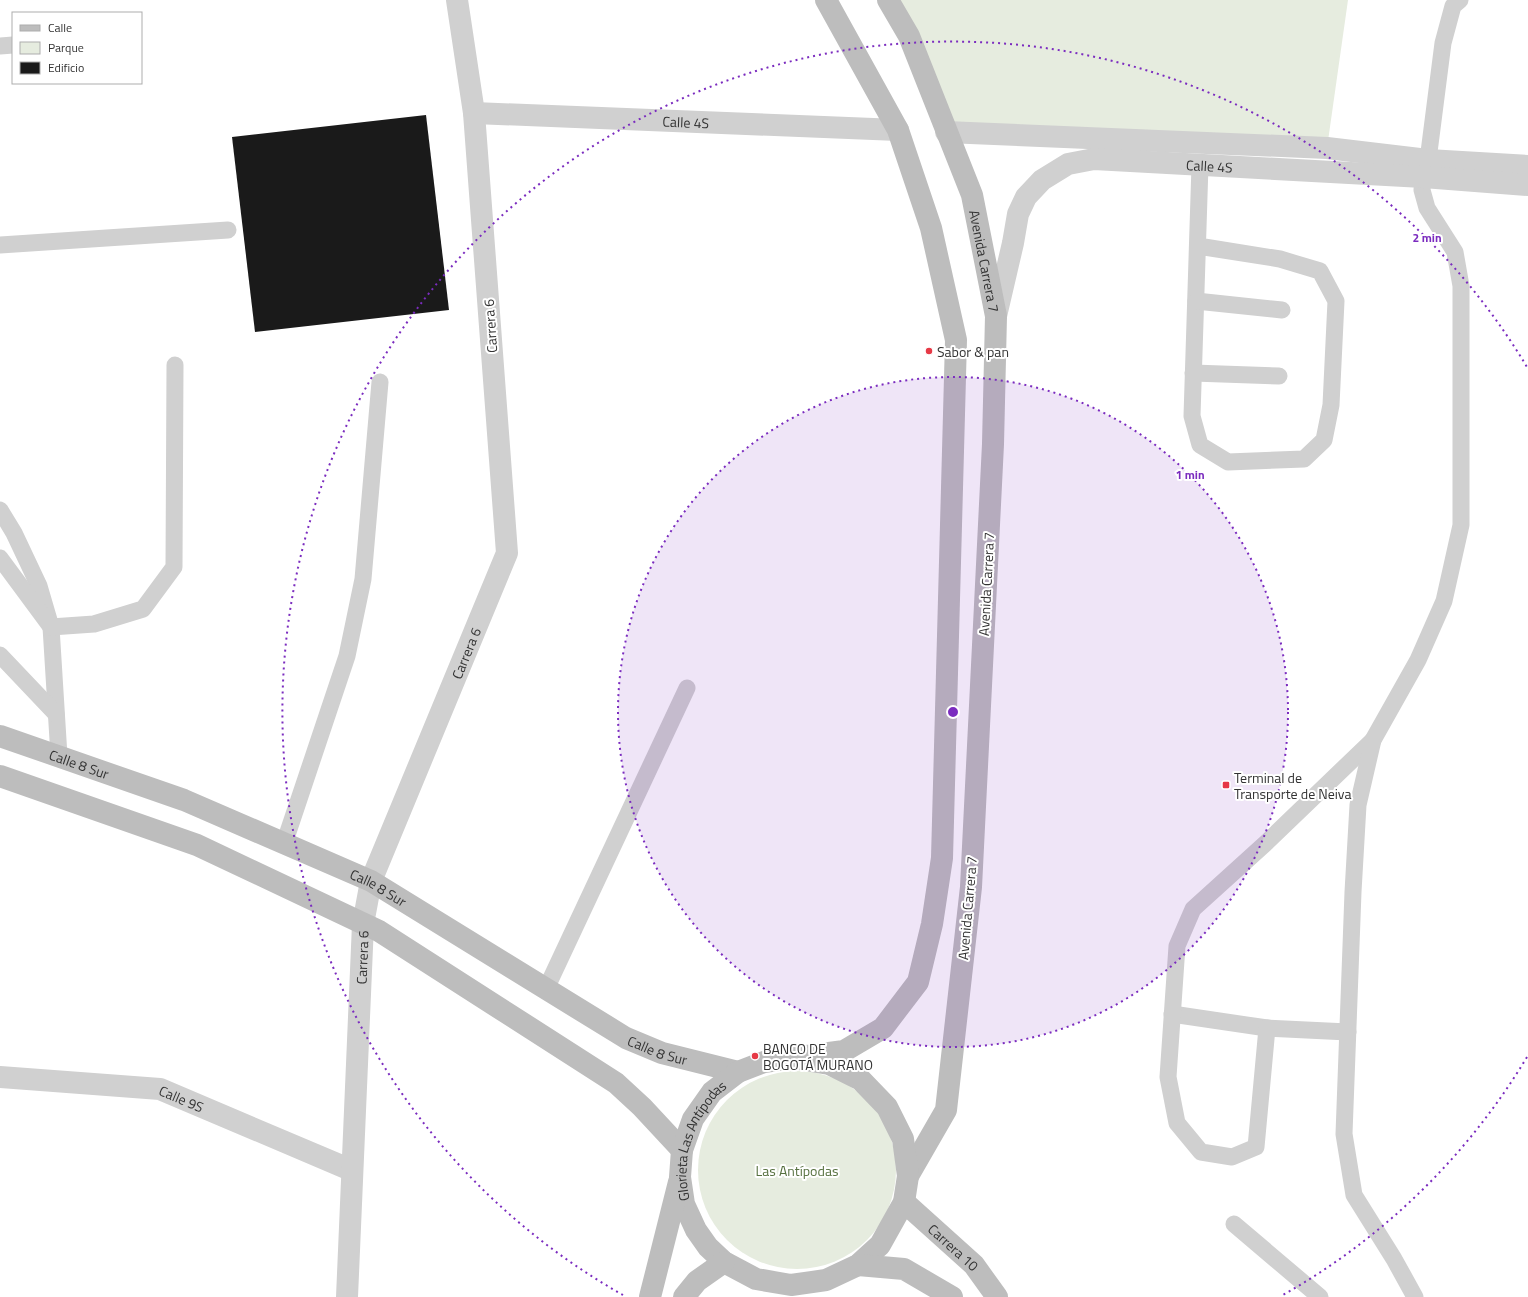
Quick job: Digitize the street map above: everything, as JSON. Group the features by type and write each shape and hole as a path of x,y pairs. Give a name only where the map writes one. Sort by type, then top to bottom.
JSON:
{"main road":[{"name":"Avenida Carrera 7","path":"792,1058 844,1051 883,1028 918,982 932,924 942,858 956,340 931,228 898,130 826,0"},
{"name":"Avenida Carrera 7","path":"888,0 909,36 972,195 996,316 993,444 971,887 946,1110 908,1176"},
{"name":"Calle 8 Sur","path":"0,736 184,800 371,881 626,1038 662,1053 738,1072"},
{"path":"0,776 197,845 379,931 616,1083 642,1107 682,1150"},
{"name":"Glorieta Las Antípodas","path":"792,1058 829,1064 861,1080 887,1107 903,1140 908,1176 904,1202 880,1246 858,1265 826,1280 791,1285 756,1279 724,1262 708,1247 696,1230 684,1204 680,1177 682,1150 693,1119 712,1092 738,1072 764,1062 792,1058"},
{"path":"650,1297 680,1177"},
{"name":"Carrera 10","path":"904,1202 974,1265 997,1297"},
{"path":"684,1297 696,1281 724,1262"},
{"path":"858,1265 904,1269 952,1297"}],"street":[{"name":"Carrera 6","path":"347,1297 351,1170 363,924 371,881 507,553 474,113 457,0"},
{"name":"Calle 4S","path":"474,113 898,130"},
{"name":"Calle 4S","path":"946,132 1326,148 1425,169 1528,185"},
{"name":"Calle 4S","path":"996,316 1013,243 1018,214 1026,197 1042,180 1068,164 1094,159 1200,165 1425,169 1528,166"},
{"name":"Calle 9S","path":"0,1077 160,1089 351,1170"}],"lane":[{"path":"1415,1297 1394,1259 1354,1195 1344,1134 1353,892 1358,805 1373,740 1418,660 1444,601 1460,525 1462,286 1455,252 1428,208 1422,190 1443,43 1453,6 1460,0"},
{"path":"0,46 12,45"},
{"path":"1198,246 1280,259 1320,271 1336,301 1331,405 1324,440 1304,459 1228,462 1200,445 1192,416 1200,165"},
{"path":"0,245 228,230"},
{"path":"1196,301 1282,310"},
{"path":"51,627 94,624 143,609 174,568 175,365"},
{"path":"1193,373 1279,376"},
{"path":"284,844 347,656 363,579 380,382"},
{"path":"0,510 14,533 39,586 51,627 59,756"},
{"path":"0,558 51,627"},
{"path":"0,655 56,714"},
{"path":"546,989 687,688"},
{"path":"1267,1028 1256,1147 1232,1157 1201,1152 1177,1123 1168,1078 1177,946 1193,909 1373,740"},
{"path":"1172,1014 1267,1028 1348,1032"},
{"path":"1234,1224 1320,1297"}],"green space":[{"path":"888,0 1348,0 1327,148 946,132"},
{"name":"Las Antípodas","path":"797,1071 816,1073 835,1079 852,1088 867,1100 879,1115 888,1132 894,1151 896,1170 894,1189 888,1208 879,1225 867,1240 852,1252 835,1261 816,1267 797,1269 778,1267 759,1261 742,1252 727,1240 715,1225 706,1208 700,1189 698,1170 700,1151 706,1132 715,1115 727,1100 742,1088 759,1079 778,1073"}],"building":[{"path":"426,115 449,310 255,332 232,137"}],"place":[{"name":"Sabor & pan","path":"929,351"},
{"name":"Terminal de Transporte de Neiva","path":"1226,785"},
{"name":"BANCO DE BOGOTÁ MURANO","path":"755,1056"}]}
